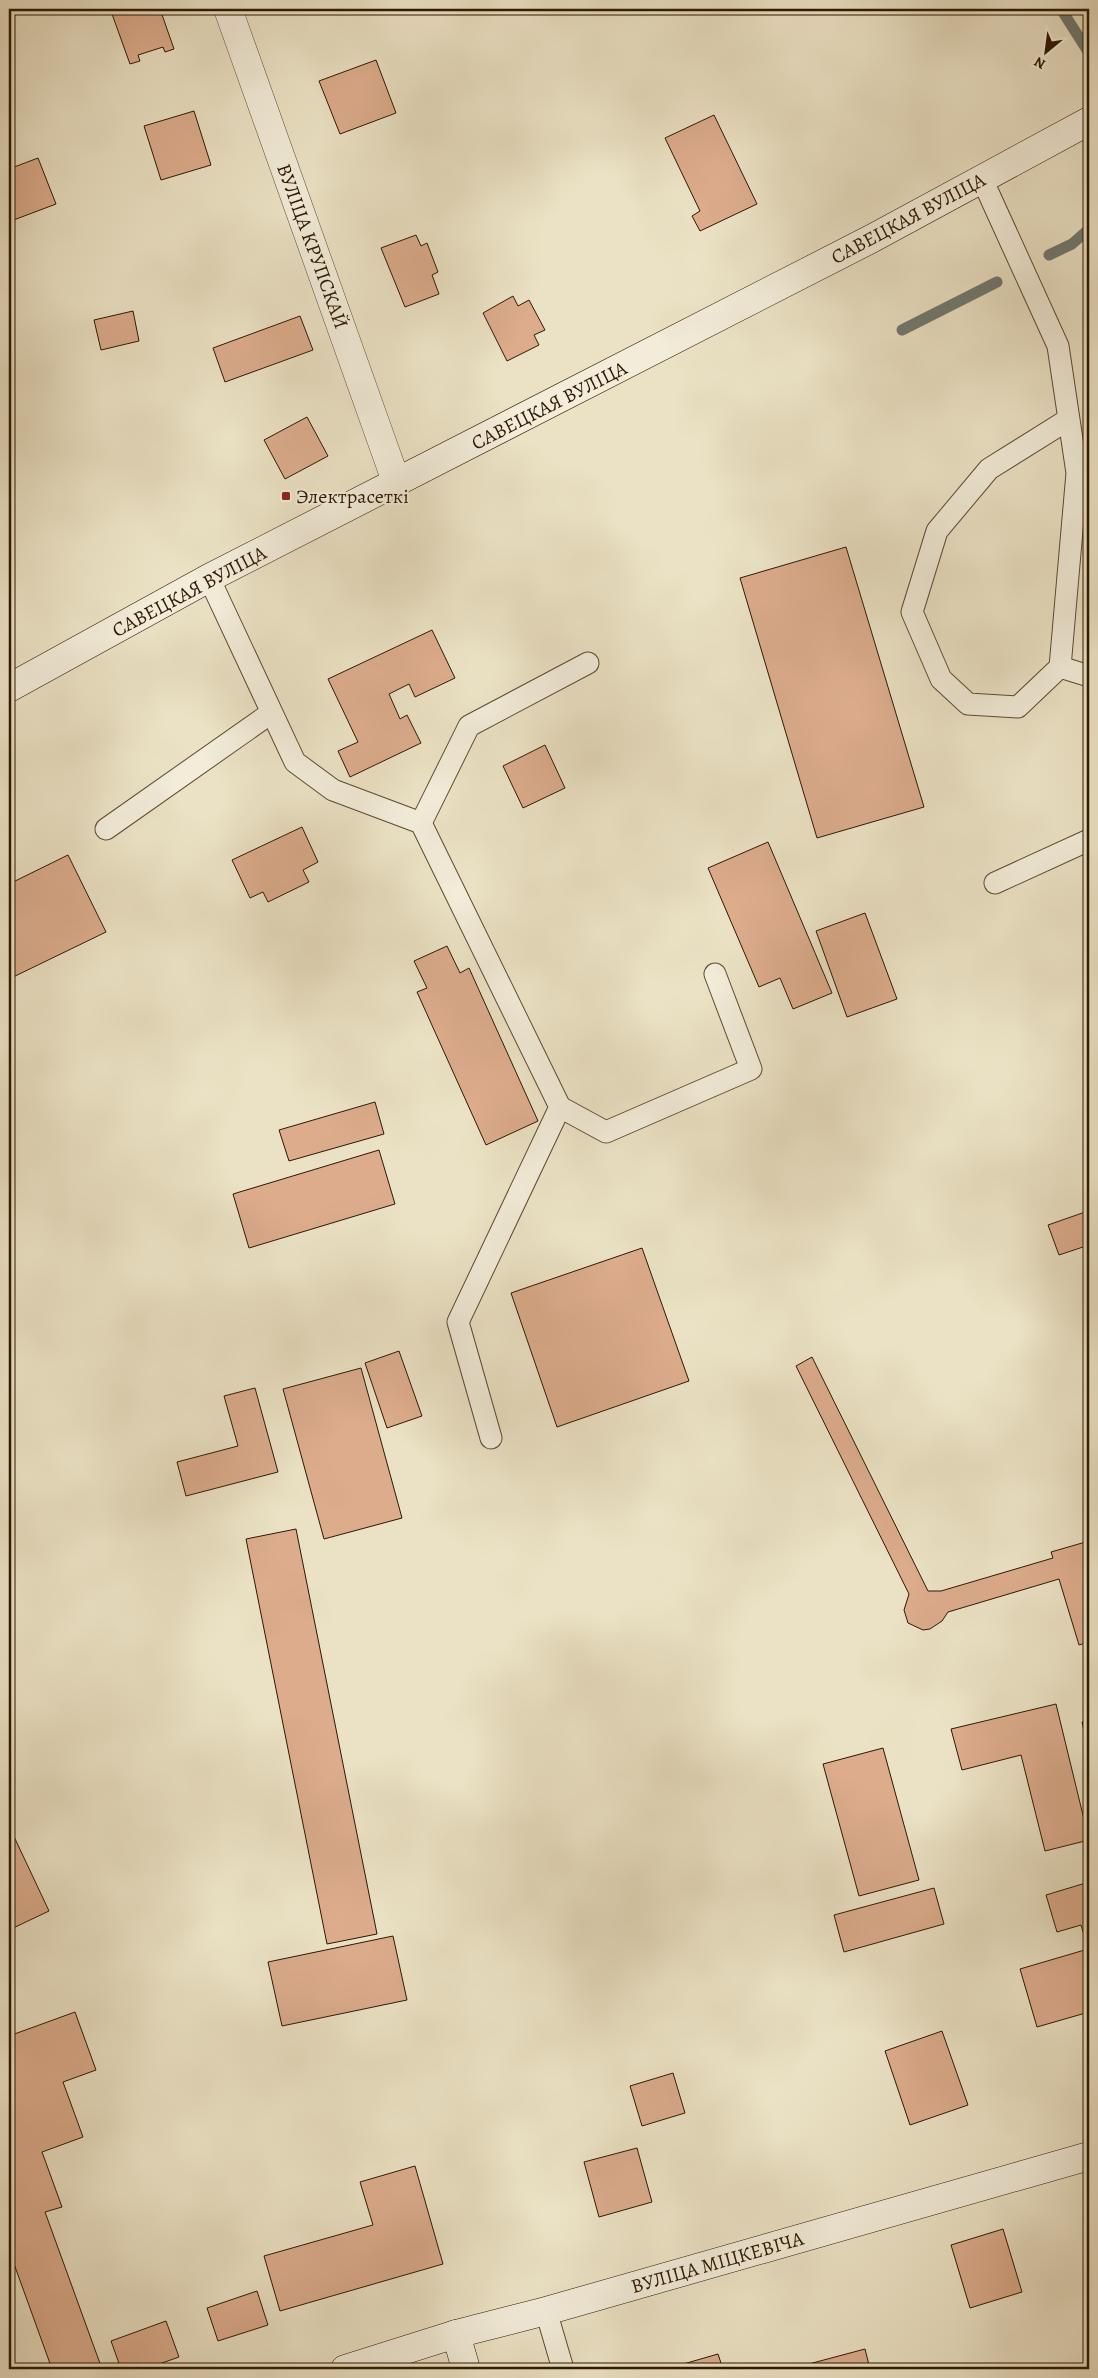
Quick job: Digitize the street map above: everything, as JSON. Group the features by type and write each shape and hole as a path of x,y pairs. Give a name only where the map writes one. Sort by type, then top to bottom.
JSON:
{"street":[{"name":"ВУЛІЦА КРУПСКАЙ","path":"228,9 397,484"},
{"name":"САВЕЦКАЯ ВУЛІЦА","path":"9,688 209,578 397,484 862,244 1089,121"},
{"name":"ВУЛІЦА МІЦКЕВІЧА","path":"345,2369 456,2334 546,2311 1089,2156"},
{"path":"456,2334 466,2369"}],"lane":[{"path":"982,179 1058,346 1069,419 1077,473 1060,667 1018,707 968,704 941,679 912,612 937,531 989,469 1069,419"},
{"path":"209,578 295,762 333,790 421,823 560,1107 606,1132 751,1070 715,974"},
{"path":"421,823 469,726 588,663"},
{"path":"1060,667 1089,676"},
{"path":"106,830 272,713"},
{"path":"995,883 1089,840"},
{"path":"492,1438 458,1322 560,1107"},
{"path":"546,2311 563,2369"}],"building":[{"path":"129,9 160,9 174,49 165,52 163,47 138,55 140,61 130,64 112,14"},
{"path":"376,60 396,113 340,134 319,81"},
{"path":"194,111 211,165 161,180 144,126"},
{"path":"714,115 757,204 700,231 692,216 700,211 665,138"},
{"path":"38,158 56,204 11,221 9,215 9,169"},
{"path":"416,235 421,246 427,243 438,272 432,275 439,294 405,307 381,248"},
{"path":"513,296 518,306 529,300 545,330 534,335 539,345 507,361 483,313"},
{"path":"133,311 139,341 101,350 94,320"},
{"path":"300,316 313,350 225,382 213,348"},
{"path":"307,417 328,456 285,479 264,440"},
{"path":"846,547 924,807 817,838 740,578"},
{"path":"432,630 455,678 415,697 409,684 389,694 400,719 407,715 421,743 350,777 338,751 358,742 328,679"},
{"path":"545,745 565,788 523,808 503,766"},
{"path":"302,827 318,862 303,870 309,882 268,902 263,892 250,898 232,860"},
{"path":"768,842 832,993 793,1009 780,978 759,987 708,868"},
{"path":"68,855 106,932 9,979 9,884"},
{"path":"865,913 897,999 847,1017 816,931"},
{"path":"447,946 460,973 469,968 538,1121 486,1145 417,992 427,988 414,961"},
{"path":"375,1102 384,1134 289,1161 279,1130"},
{"path":"379,1150 395,1204 249,1248 233,1194"},
{"path":"1088,1211 1089,1245 1059,1255 1048,1225"},
{"path":"642,1248 689,1381 557,1427 511,1293"},
{"path":"399,1351 422,1416 387,1428 365,1363"},
{"path":"812,1357 928,1591 941,1591 1053,1558 1051,1552 1089,1541 1089,1642 1079,1645 1059,1579 948,1612 942,1621 930,1629 923,1630 908,1623 904,1610 909,1594 796,1366"},
{"path":"361,1368 402,1518 324,1539 283,1389"},
{"path":"255,1388 278,1472 186,1496 177,1462 238,1446 224,1396"},
{"path":"296,1529 377,1934 327,1944 246,1539"},
{"path":"1056,1704 1089,1840 1045,1851 1021,1755 962,1770 951,1729"},
{"path":"1089,1720 1089,1753 1082,1722"},
{"path":"883,1748 919,1880 859,1896 823,1764"},
{"path":"9,1826 49,1911 9,1930"},
{"path":"1089,1882 1089,2012 1037,2027 1020,1969 1088,1949 1081,1925 1057,1932 1046,1895"},
{"path":"934,1888 944,1924 844,1952 834,1915"},
{"path":"393,1936 407,2000 282,2026 268,1962"},
{"path":"75,2012 96,2070 63,2082 83,2137 42,2152 62,2207 45,2212 102,2369 52,2369 9,2250 9,2036"},
{"path":"942,2031 968,2105 910,2125 885,2051"},
{"path":"673,2073 685,2113 642,2126 630,2086"},
{"path":"637,2148 652,2202 599,2217 584,2162"},
{"path":"415,2166 443,2264 280,2311 264,2256 373,2225 360,2182"},
{"path":"1003,2229 1022,2292 970,2308 951,2245"},
{"path":"257,2291 268,2325 218,2341 207,2308"},
{"path":"166,2321 179,2357 145,2369 121,2369 111,2341"},
{"path":"865,2349 870,2369 790,2369"},
{"path":"718,2354 723,2369 666,2369"}],"waterway":[{"path":"1061,9 1089,53"},
{"path":"1049,255 1072,244 1089,229"},
{"path":"902,330 997,282"}],"place":[{"name":"Электрасеткі","path":"286,496"}]}
